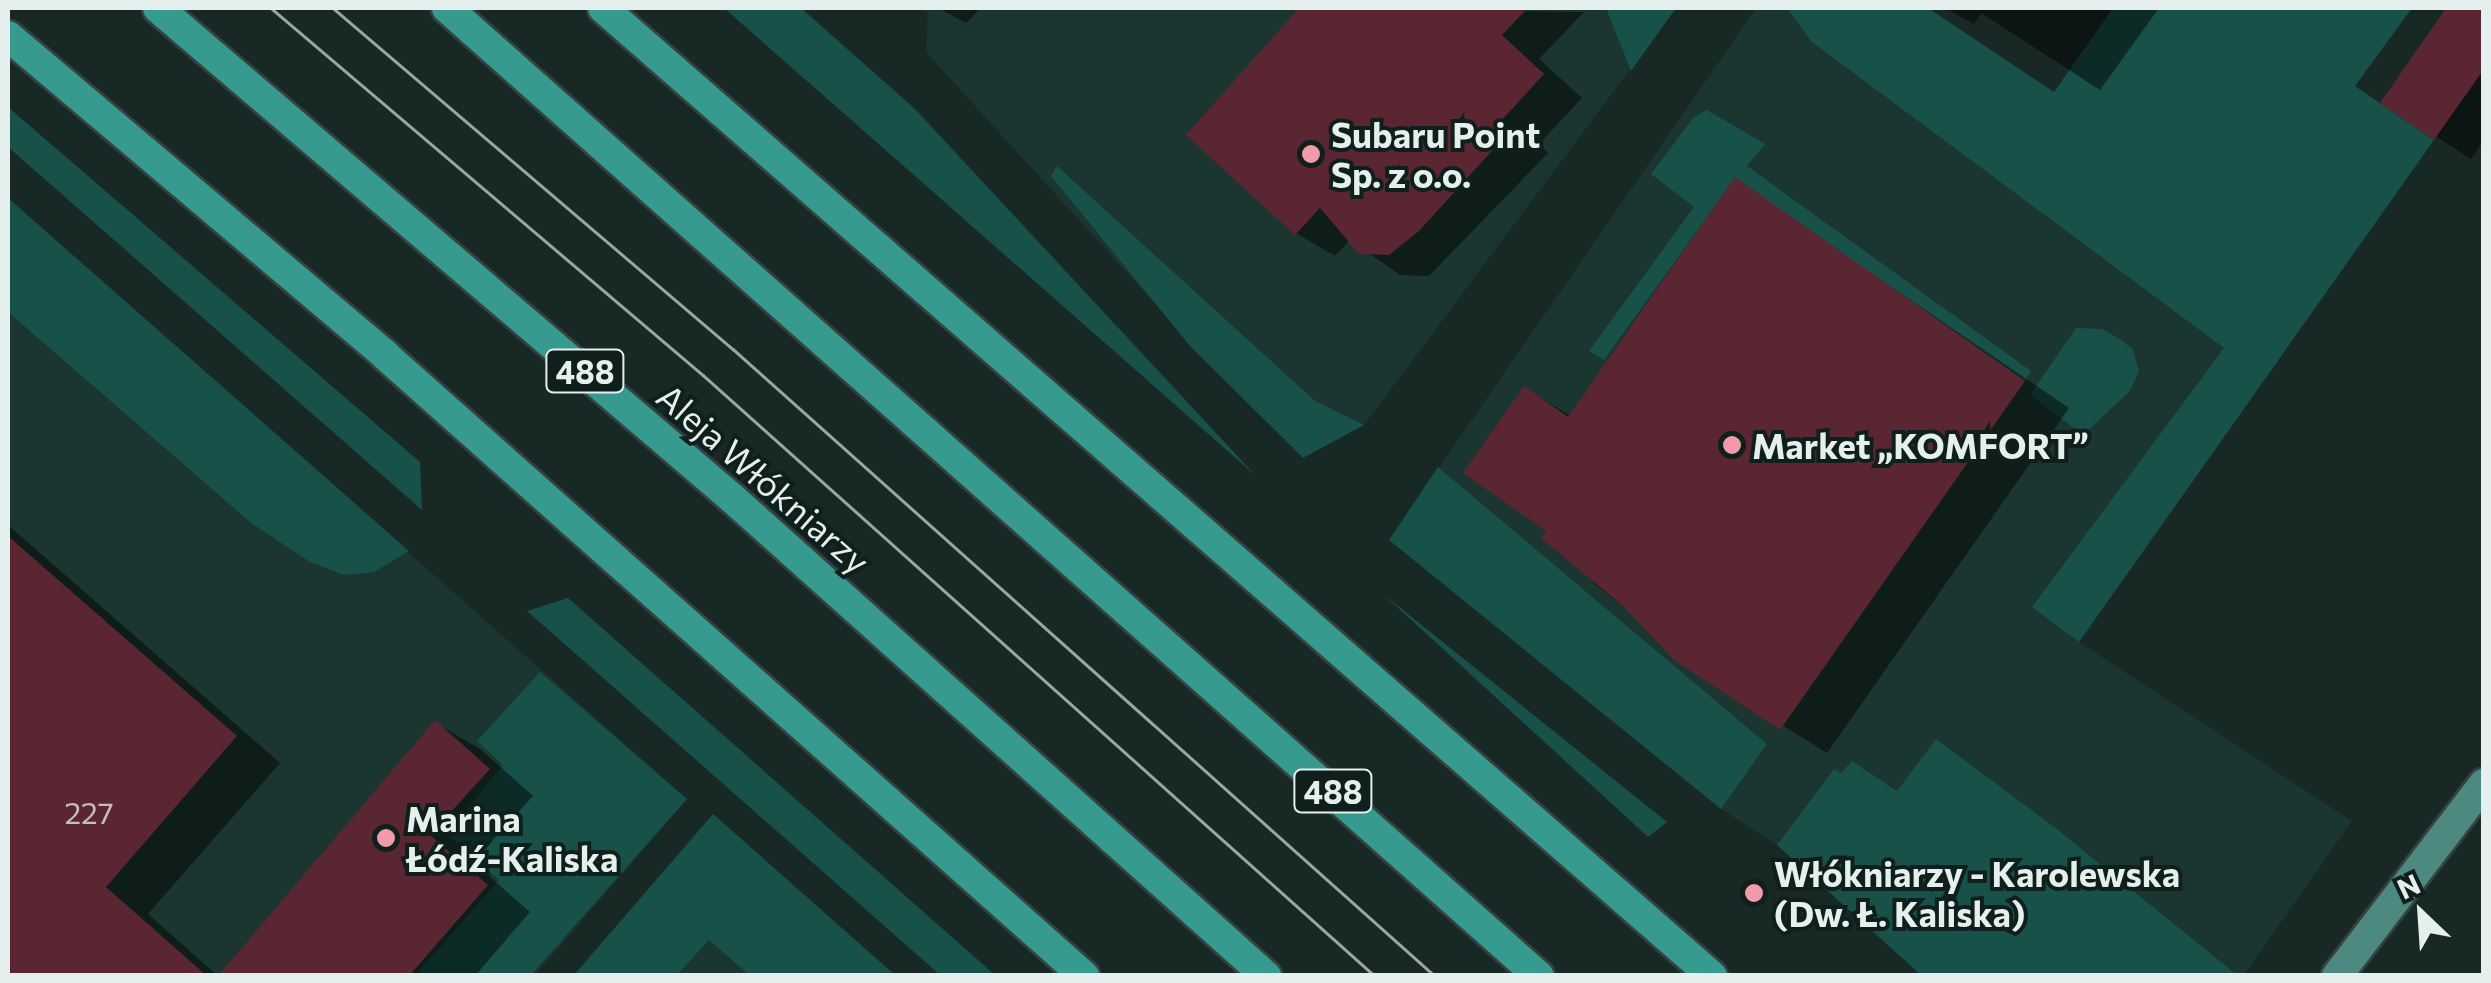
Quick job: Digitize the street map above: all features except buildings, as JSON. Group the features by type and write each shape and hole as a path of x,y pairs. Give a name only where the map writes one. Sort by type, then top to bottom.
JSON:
{"main road":[{"name":"Aleja Włókniarzy","path":"158,8 687,459 1266,976"},
{"name":"488","path":"447,8 1539,976"},
{"path":"603,8 1712,976"},
{"path":"8,36 386,356 1084,976"}],"street":[{"path":"2337,976 2484,784"}],"shaded area":[{"path":"921,8 1676,8 1364,425 1228,384 926,52 928,13"},
{"path":"1756,8 1794,8 2282,355 2079,642 2352,821 2244,975 1921,975 1777,845 1721,809 1389,540"},
{"path":"8,198 687,799 535,975 8,975"},
{"path":"709,939 749,975 676,976"}],"green space":[{"path":"724,8 801,8 915,109 1256,476"},
{"path":"1606,8 1676,8 1631,71"},
{"path":"1787,8 1928,8 2054,92 2113,8 2412,8 2355,86 2434,140 2079,642 2032,607 2224,348 1812,42"},
{"path":"8,107 420,462 422,510 8,147"},
{"path":"1707,110 1765,144 1747,166 2031,371 2025,381 1735,178 1604,360 1589,351 1694,207 1651,174 1694,117"},
{"path":"1057,166 1315,401 1364,425 1303,458 1190,346 1051,176"},
{"path":"8,198 409,551 374,572 344,575 310,562 250,522 8,312"},
{"path":"2076,328 2102,329 2120,339 2132,348 2139,371 2130,391 2083,435 2030,395"},
{"path":"1438,467 1767,744 1721,809 1389,540"},
{"path":"1383,594 1667,822 1648,837"},
{"path":"568,598 995,975 940,975 527,611"},
{"path":"540,672 687,799 531,975 416,975 499,880 446,834 503,765 477,741"},
{"path":"1936,739 2053,826 2237,975 1921,975 1777,845 1834,769 1841,773 1852,761 1897,791"},
{"path":"713,814 895,975 749,975 709,940 677,975 574,975"}],"tram line":[{"path":"271,8 703,375 1375,976"},
{"path":"333,8 733,349 1435,976"}],"place":[{"name":"Subaru Point Sp. z o.o.","path":"1311,154"},
{"name":"Market „KOMFORT”","path":"1732,445"},
{"name":"Marina Łódź-Kaliska","path":"386,838"},
{"name":"Włókniarzy - Karolewska (Dw. Ł. Kaliska)","path":"1754,893"}]}
